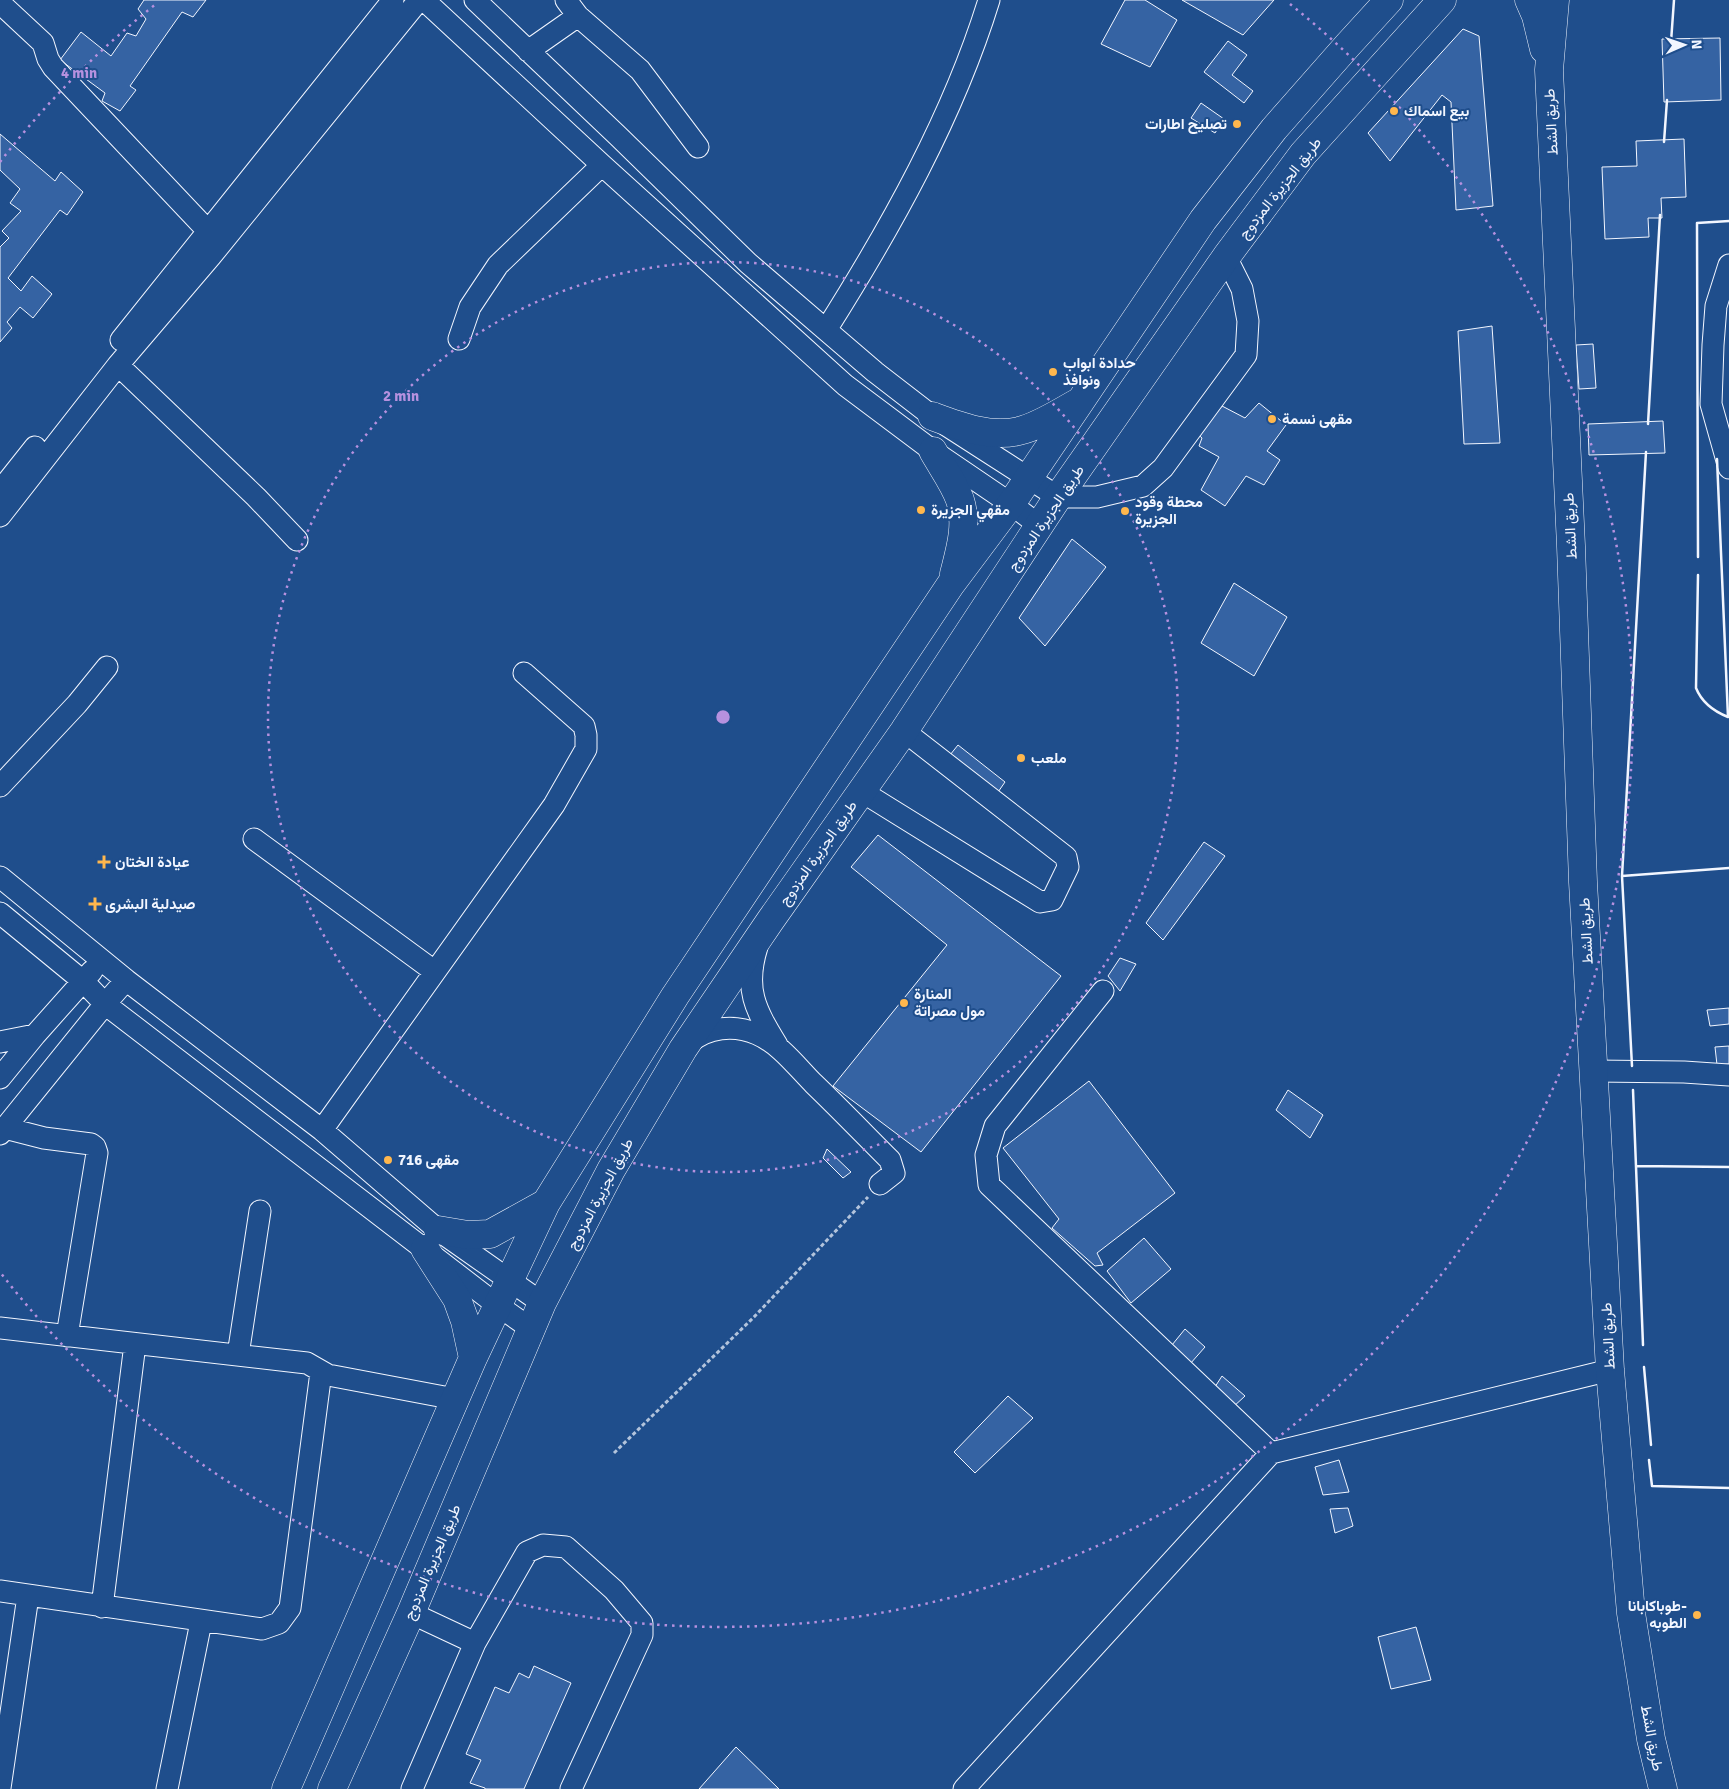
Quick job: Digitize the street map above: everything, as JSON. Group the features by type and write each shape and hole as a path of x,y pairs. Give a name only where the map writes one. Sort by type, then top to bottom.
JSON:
{"main road":[{"path":"286,1789 496,1305 546,1203 675,996 951,584 1029,478 1203,220 1274,129 1390,0"},
{"name":"طريق الجزيرة المزدوج","path":"332,1789 411,1613 530,1328 611,1170 683,1049 770,921 904,731 1058,497 1226,257 1303,154 1442,0"},
{"path":"1529,0 1536,16 1548,70"},
{"path":"1548,70 1556,0"},
{"name":"طريق الشط","path":"1548,70 1571,546 1583,882 1610,1370 1630,1613 1651,1739 1663,1789"},
{"path":"932,416 967,429 998,432 1019,431 1082,400"},
{"path":"933,451 960,500 964,522 962,545 951,584"},
{"path":"473,1358 465,1321 431,1239 468,1234 490,1234 546,1203"}],"street":[{"path":"1,506 208,231 393,0"},
{"path":"1,506 211,256 419,0"},
{"path":"424,0 602,165 845,385 933,451 1040,526"},
{"path":"475,0 748,263 875,372 932,416 1058,497 1097,497 1143,486 1163,468 1246,355 1248,321 1242,290 1226,257"},
{"path":"826,330 863,272 932,143 976,42 989,0"},
{"path":"0,4 43,43 48,59 53,67 208,231"},
{"path":"528,51 572,8 640,70 698,147"},
{"path":"459,339 470,307 498,265 602,165"},
{"path":"1729,265 1716,306 1712,344 1711,404 1729,468"},
{"path":"118,365 250,491 297,540"},
{"path":"0,786 77,704 107,667"},
{"path":"322,1130 554,805 586,749 584,726 524,673"},
{"path":"861,791 1040,902 1052,900 1068,867 1066,857 904,731"},
{"path":"254,839 434,971"},
{"path":"0,878 126,980 322,1130 496,1305 530,1328"},
{"path":"0,913 84,982 105,1004 431,1239 509,1280 542,1303"},
{"path":"770,921 757,947 752,965 753,999 760,1018 780,1049 890,1160 894,1172 880,1184"},
{"path":"0,1078 35,1034 84,982 101,959"},
{"path":"68,1336 97,1153 95,1147 91,1144 2,1131 126,980"},
{"path":"1103,991 994,1126 986,1155 989,1185 1271,1453"},
{"path":"683,1049 697,1035 716,1029 736,1029 757,1034 780,1049"},
{"path":"0,1042 35,1034"},
{"path":"1594,1071 1729,1074"},
{"path":"238,1355 260,1211"},
{"path":"0,1328 306,1363 328,1375 455,1399"},
{"path":"102,1607 135,1344"},
{"path":"964,1789 1271,1453 1610,1370"},
{"path":"0,1591 201,1622 262,1629 279,1623 290,1608 321,1372"},
{"path":"412,1789 475,1643 527,1552 543,1545 566,1547 614,1590 642,1622 642,1635 571,1789"},
{"path":"0,1788 28,1596"},
{"path":"411,1613 475,1643"},
{"path":"167,1789 201,1622"}],"path":[{"path":"614,1453 753,1318 880,1184"}],"building":[{"path":"144,0 206,0 193,17 182,12 130,86 136,90 120,111 102,101 105,93 60,60 81,32 111,56 127,33 136,36 146,19 138,9"},
{"path":"1125,0 1145,0 1177,20 1150,67 1101,44"},
{"path":"1182,0 1274,0 1243,35"},
{"path":"1463,29 1479,36 1493,206 1456,210 1451,102 1442,95 1390,161 1368,133"},
{"path":"1720,38 1721,100 1664,102 1662,39"},
{"path":"1228,41 1247,55 1232,75 1253,91 1244,103 1204,72"},
{"path":"1201,103 1224,119 1215,133 1191,118"},
{"path":"0,134 55,181 61,172 83,192 67,215 60,210 8,278 21,291 32,276 52,294 33,318 20,307 7,322 12,328 0,342 0,247 9,238 2,231 21,211 10,203 20,189 0,170"},
{"path":"1684,139 1686,197 1661,198 1662,218 1648,218 1649,237 1605,239 1602,167 1637,166 1636,141"},
{"path":"1492,326 1500,443 1464,444 1458,331"},
{"path":"1593,344 1596,388 1579,389 1576,345"},
{"path":"1259,403 1286,425 1267,451 1280,460 1264,485 1246,476 1225,506 1201,490 1219,457 1199,446 1202,438 1185,423 1197,404 1215,414 1222,406 1245,418"},
{"path":"1663,421 1665,453 1589,455 1588,424"},
{"path":"1072,539 1106,567 1045,646 1019,618"},
{"path":"1234,583 1287,617 1254,676 1201,643"},
{"path":"958,745 1005,782 996,795 946,760"},
{"path":"878,835 1061,976 921,1152 833,1086 947,945 851,867"},
{"path":"1204,842 1225,856 1163,940 1146,923"},
{"path":"1120,958 1136,964 1120,991 1108,976"},
{"path":"1729,1008 1729,1024 1710,1026 1707,1010"},
{"path":"1729,1046 1729,1064 1717,1065 1715,1047"},
{"path":"1089,1081 1175,1193 1097,1253 1103,1265 1095,1266 1052,1228 1059,1219 1003,1148"},
{"path":"1288,1090 1323,1115 1310,1138 1276,1110"},
{"path":"827,1149 851,1172 843,1178 823,1158"},
{"path":"1144,1238 1171,1269 1131,1303 1107,1271"},
{"path":"1185,1329 1205,1347 1190,1364 1172,1345"},
{"path":"1222,1376 1245,1396 1232,1408 1213,1390"},
{"path":"1008,1396 1033,1418 975,1473 954,1452"},
{"path":"1339,1460 1349,1492 1323,1495 1315,1467"},
{"path":"1348,1508 1353,1526 1335,1533 1330,1509"},
{"path":"1416,1627 1431,1680 1391,1689 1378,1637"},
{"path":"534,1666 571,1683 524,1789 485,1789 470,1783 481,1760 466,1754 495,1687 509,1693 519,1673 529,1678"},
{"path":"736,1747 779,1789 699,1789"}],"wall":[{"path":"1671,42 1674,0"},
{"path":"1664,142 1667,100"},
{"path":"1648,424 1660,215"},
{"path":"1698,557 1697,223 1729,221"},
{"path":"1632,1066 1622,876 1646,452"},
{"path":"1698,575 1696,688 1701,698 1709,706 1728,717 1717,459"},
{"path":"1622,876 1729,868"},
{"path":"1633,1090 1643,1345"},
{"path":"1636,1166 1729,1167"},
{"path":"1644,1367 1651,1445"},
{"path":"1649,1460 1652,1486 1729,1488"}],"place":[{"name":"بيع اسماك","path":"1394,111"},
{"name":"تصليح اطارات","path":"1237,124"},
{"name":"حدادة ابواب ونوافذ","path":"1053,372"},
{"name":"مقهى نسمة","path":"1272,419"},
{"name":"مقهي الجزيرة","path":"921,510"},
{"name":"محطة وقود الجزيرة","path":"1125,511"},
{"name":"ملعب","path":"1021,758"},
{"name":"عيادة الختان","path":"104,862"},
{"name":"صيدلية البشرى","path":"95,904"},
{"name":"المنارة مول مصراتة","path":"904,1003"},
{"name":"مقهى 716","path":"388,1160"},
{"name":"طوباكابانا- الطوبه","path":"1697,1615"}]}
